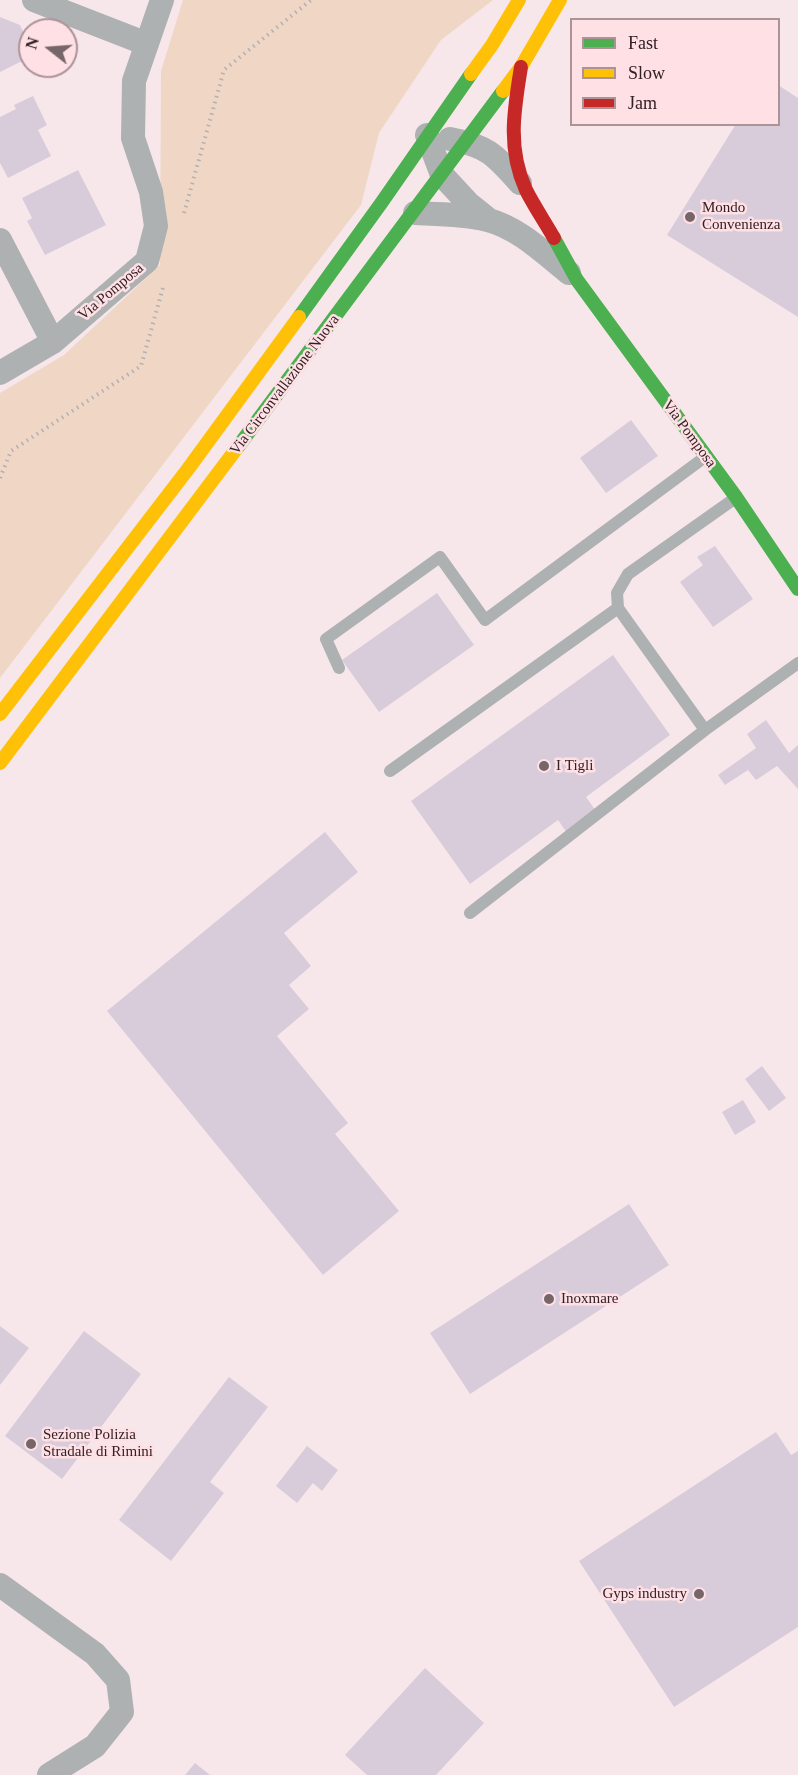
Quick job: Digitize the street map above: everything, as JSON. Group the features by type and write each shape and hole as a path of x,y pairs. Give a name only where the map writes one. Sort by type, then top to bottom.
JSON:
{"main road":[{"name":"Via Circonvallazione Nuova","path":"0,714 188,469 382,202 492,45 519,0"},
{"name":"Via Circonvallazione Nuova","path":"0,763 442,175 520,67 560,0"},
{"name":"Via Pomposa","path":"520,67 513,115 515,156 526,189 578,280 736,497 798,589"}],"street":[{"path":"34,0 147,44"},
{"name":"Via Pomposa","path":"0,373 53,342 147,261 156,226 151,192 133,138 134,81 162,0"},
{"name":"Via Pomposa","path":"526,189 498,158 479,146 428,135 442,175 468,203 490,221 521,236 578,280"},
{"name":"Via Pomposa","path":"414,213 463,216 490,221"},
{"path":"0,240 53,342"},
{"path":"0,1585 95,1654 118,1680 122,1712 95,1746 49,1775"}],"lane":[{"path":"339,668 326,639 440,558 486,620 706,456"},
{"path":"705,730 618,608 617,593 628,574 736,497"},
{"path":"390,771 618,608"},
{"path":"470,913 705,730 798,663"}],"shaded area":[{"path":"183,0 493,0 441,40 379,133 361,205 0,678 0,393 64,355 160,265 161,71"}],"building":[{"path":"0,17 18,24 18,63 0,72"},
{"path":"780,86 798,98 798,317 667,235 735,126 780,126"},
{"path":"33,96 47,125 38,130 51,156 8,178 0,163 0,117 16,109 14,105"},
{"path":"78,170 106,225 45,255 27,221 32,218 22,198"},
{"path":"631,420 658,456 606,493 580,458"},
{"path":"715,546 753,599 713,627 680,582 703,565 697,557"},
{"path":"437,593 474,645 379,712 342,660"},
{"name":"I Tigli","path":"613,655 670,735 586,797 596,811 567,833 558,820 470,884 411,801"},
{"path":"766,720 789,753 798,745 798,789 777,766 756,780 748,770 725,785 718,775 756,748 747,734"},
{"path":"325,832 358,872 284,933 311,966 289,985 309,1009 277,1036 348,1123 335,1134 399,1211 323,1275 107,1011"},
{"path":"762,1066 786,1098 769,1111 745,1079"},
{"path":"743,1100 756,1122 735,1135 722,1112"},
{"name":"Inoxmare","path":"629,1204 669,1265 470,1394 430,1333"},
{"path":"0,1326 29,1348 0,1385"},
{"path":"84,1331 141,1374 62,1479 5,1436"},
{"path":"229,1377 268,1407 210,1482 224,1493 171,1561 119,1520"},
{"name":"Gyps industry","path":"776,1432 791,1455 798,1451 798,1627 674,1707 579,1561"},
{"path":"307,1446 338,1470 322,1491 313,1483 297,1503 276,1486"},
{"path":"425,1668 484,1723 436,1775 367,1775 345,1755"},
{"path":"195,1763 210,1775 185,1775"}],"traffic: fast":[{"path":"299,317 471,74"},
{"path":"237,448 503,91"},
{"path":"554,238 577,280 736,497 798,589"}],"traffic: slow":[{"path":"471,74 492,45 519,0"},
{"path":"503,91 521,67 560,0"},
{"path":"0,714 188,469 299,317"},
{"path":"0,763 237,448"}],"traffic: jam":[{"path":"521,67 514,114 516,159 526,190 554,238"}],"place":[{"name":"Mondo Convenienza","path":"690,217"},
{"name":"I Tigli","path":"544,766"},
{"name":"Inoxmare","path":"549,1299"},
{"name":"Sezione Polizia Stradale di Rimini","path":"31,1444"},
{"name":"Gyps industry","path":"699,1594"}]}
